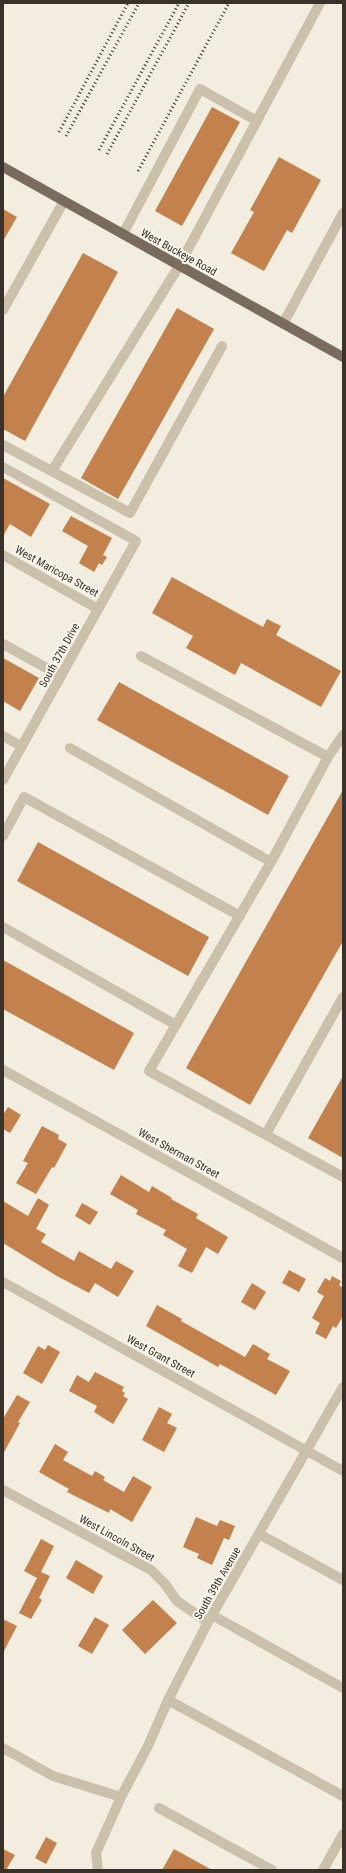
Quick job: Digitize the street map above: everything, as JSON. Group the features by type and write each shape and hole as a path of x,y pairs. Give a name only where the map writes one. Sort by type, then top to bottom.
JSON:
{"main road":[{"name":"West Buckeye Road","path":"3,167 343,357"}],"street":[{"path":"52,471 179,266 320,3"},
{"path":"123,234 200,89 257,121"},
{"path":"3,310 64,201"},
{"path":"283,324 343,213"},
{"path":"3,445 130,513 222,346"},
{"name":"South 37th Drive","path":"3,467 136,541 3,780"},
{"name":"West Maricopa Street","path":"3,555 98,609"},
{"path":"3,644 61,676"},
{"path":"141,656 328,757"},
{"path":"343,735 328,757 271,862 149,1071 343,1177"},
{"path":"3,736 21,746"},
{"path":"70,748 271,862"},
{"path":"3,836 24,797 240,916"},
{"path":"3,927 176,1025"},
{"path":"266,1134 343,998"},
{"name":"West Sherman Street","path":"3,1070 343,1258"},
{"name":"West Grant Street","path":"3,1282 343,1471"},
{"name":"South 39th Avenue","path":"98,1870 96,1853 121,1796 148,1746 168,1700 210,1619 343,1387"},
{"name":"West Lincoln Street","path":"3,1490 151,1570 165,1584 178,1601 343,1688"},
{"path":"259,1534 343,1580"},
{"path":"168,1700 343,1796"},
{"path":"3,1748 53,1776 121,1796"},
{"path":"158,1808 272,1870"},
{"path":"323,1870 343,1834"}],"building":[{"path":"212,107 240,122 182,226 155,211"},
{"path":"279,157 321,180 292,233 287,230 264,271 231,253 254,212 250,210"},
{"path":"3,209 17,217 3,241"},
{"path":"83,253 118,272 25,441 3,429 3,397"},
{"path":"177,308 214,329 118,499 81,478"},
{"path":"3,478 50,504 31,537 10,524 3,536"},
{"path":"71,516 112,538 103,555 107,557 102,565 99,563 94,572 79,563 88,546 62,531"},
{"path":"172,577 263,627 267,619 281,626 276,635 341,671 321,707 241,663 235,675 186,648 193,636 152,613"},
{"path":"3,658 39,678 20,711 3,701"},
{"path":"119,682 289,776 268,815 97,720"},
{"path":"343,790 343,941 250,1105 186,1068"},
{"path":"38,842 209,937 188,976 17,881"},
{"path":"3,960 134,1033 114,1070 3,1009"},
{"path":"343,1076 343,1158 308,1138"},
{"path":"8,1107 21,1115 10,1133 3,1129 3,1115"},
{"path":"42,1126 59,1135 58,1139 67,1144 54,1168 52,1167 36,1194 16,1183 28,1163 23,1161"},
{"path":"121,1175 149,1192 152,1186 172,1198 171,1199 198,1214 196,1218 228,1237 218,1254 206,1247 192,1273 178,1266 187,1249 163,1235 166,1230 136,1214 138,1210 110,1194"},
{"path":"38,1198 49,1205 36,1229 46,1234 41,1242 74,1261 79,1251 111,1269 116,1261 134,1271 118,1297 95,1283 89,1293 57,1276 3,1243 3,1201 28,1216"},
{"path":"82,1203 98,1212 90,1225 75,1216"},
{"path":"289,1270 306,1279 299,1292 282,1283"},
{"path":"332,1276 341,1281 339,1285 343,1288 343,1316 336,1328 333,1326 326,1339 315,1333 320,1323 312,1318 324,1296 317,1292 325,1278 330,1281"},
{"path":"252,1283 266,1292 255,1310 241,1302"},
{"path":"157,1305 182,1319 181,1321 245,1357 253,1344 270,1354 267,1359 290,1371 276,1395 220,1364 218,1367 146,1326"},
{"path":"48,1345 60,1352 42,1384 23,1373 38,1346 45,1350"},
{"path":"95,1372 124,1387 122,1391 125,1393 123,1396 128,1399 113,1424 94,1412 97,1406 69,1391 77,1375 89,1382"},
{"path":"17,1395 30,1402 18,1422 20,1423 3,1454 3,1419"},
{"path":"159,1407 172,1414 167,1423 177,1428 164,1452 142,1440"},
{"path":"55,1444 68,1452 63,1460 92,1476 95,1471 105,1477 103,1480 124,1492 133,1476 152,1487 132,1522 110,1509 109,1513 67,1492 69,1489 39,1472"},
{"path":"196,1517 217,1526 220,1520 235,1526 229,1540 224,1538 212,1565 197,1558 199,1554 183,1547"},
{"path":"41,1539 54,1546 41,1572 50,1576 39,1598 42,1600 31,1619 19,1613 37,1578 24,1571"},
{"path":"76,1560 103,1576 93,1594 66,1578"},
{"path":"153,1600 177,1623 145,1654 122,1630"},
{"path":"95,1617 109,1625 92,1654 78,1646"},
{"path":"3,1619 17,1626 3,1653"},
{"path":"46,1837 57,1843 46,1864 35,1858"},
{"path":"3,1849 15,1855 6,1870 3,1870"},
{"path":"174,1849 212,1870 162,1870"}],"railway":[{"path":"59,132 128,3"},
{"path":"66,136 139,3"},
{"path":"99,150 179,3"},
{"path":"107,154 189,3"},
{"path":"138,171 229,3"}]}
